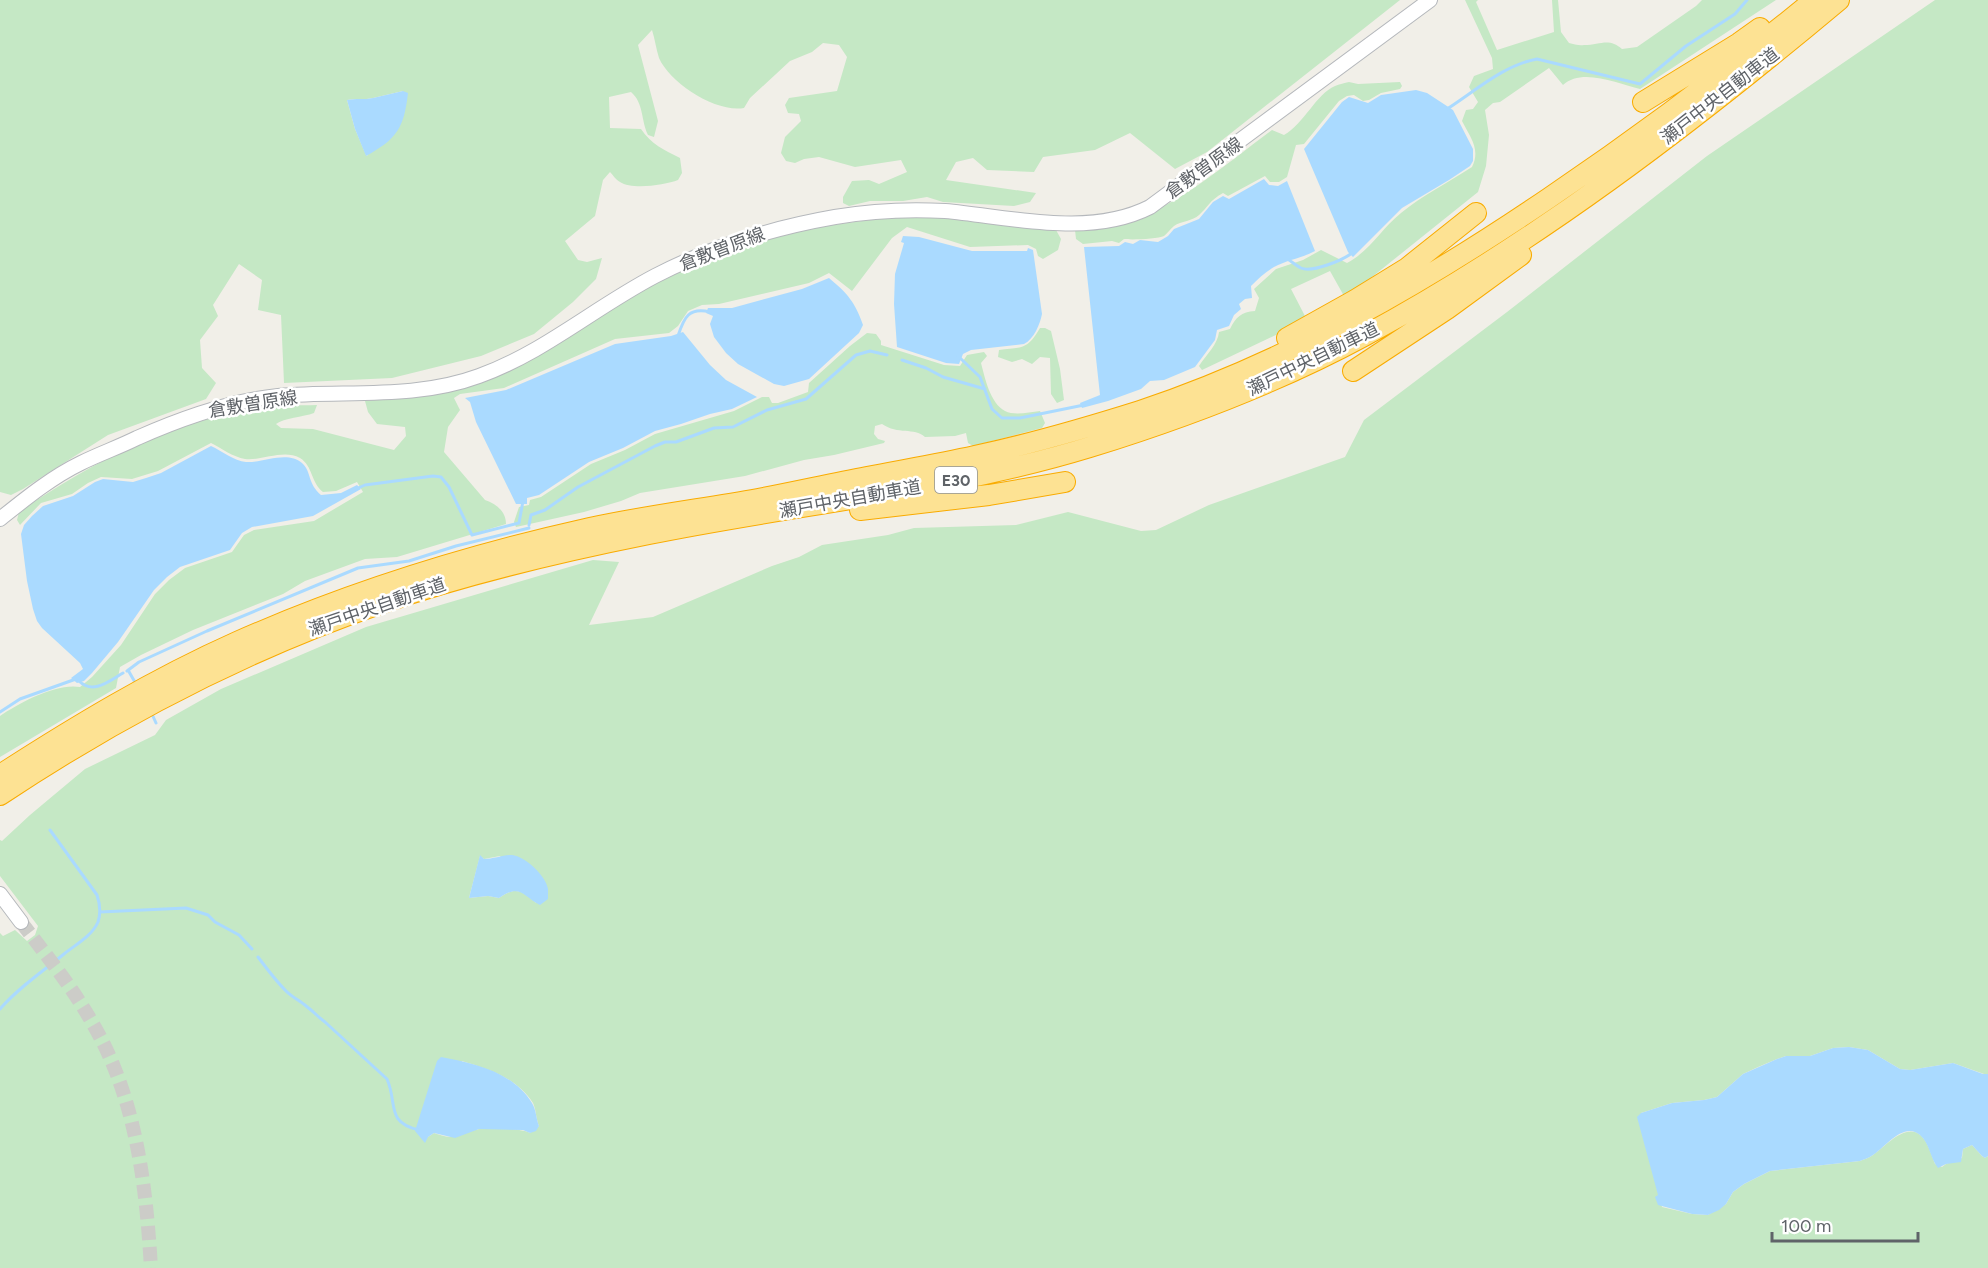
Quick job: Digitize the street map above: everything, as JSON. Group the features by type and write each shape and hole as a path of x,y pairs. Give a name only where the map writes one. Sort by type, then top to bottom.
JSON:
{"highway":[{"path":"1643,102 1739,43 1800,0"},
{"name":"瀬戸中央自動車道","path":"0,774 105,709 233,644 306,613 439,567 594,527 800,491 978,456 1142,410 1282,354 1398,294 1452,262 1631,143 1814,0"},
{"name":"瀬戸中央自動車道","path":"0,795 114,724 177,690 261,651 380,604 516,563 651,534 960,479 1053,458 1152,427 1224,400 1324,357 1413,308 1520,241 1644,155 1704,110 1839,0"},
{"path":"1353,371 1447,309 1536,244 1644,155"},
{"path":"1191,392 1407,268 1476,213"},
{"path":"790,510 839,513 989,495 1065,482"}],"street":[{"name":"倉敷曽原線","path":"1,514 80,463 163,426 216,408 278,396 394,393 476,378 506,366 538,349 653,277 725,245 773,230 835,217 880,212 942,211 1089,224 1135,215 1178,187 1430,0"},
{"path":"0,894 21,922"}],"green space":[{"path":"0,0 1400,0 1207,152 1175,169 1130,133 1095,150 1043,157 1034,172 987,170 973,158 956,162 946,180 1036,193 1030,202 1014,206 943,202 927,197 903,201 870,201 849,206 843,203 843,197 852,181 869,180 879,184 907,172 901,160 855,167 819,157 795,163 786,161 781,153 785,137 801,121 799,114 788,113 785,105 789,98 837,91 847,57 839,45 823,43 812,52 790,61 750,98 744,108 733,108 708,101 673,77 659,58 652,30 638,45 658,121 654,137 648,135 638,101 631,92 609,97 610,128 641,129 654,143 680,158 682,173 678,180 672,182 632,186 620,182 610,172 603,180 595,216 565,241 578,260 587,262 602,258 596,279 573,302 534,334 481,356 392,378 284,383 281,315 258,310 262,280 239,264 213,305 218,316 200,340 202,368 216,383 206,399 108,435 23,489 11,495 0,492","holes":["403,91 367,156 355,129 347,100 370,99"]},
{"path":"1465,0 1478,0 1476,2 1497,50 1554,32 1552,0 1558,0 1561,32 1569,43 1582,45 1608,42 1622,49 1637,47 1702,0 1776,0 1640,89 1590,77 1580,77 1563,85 1549,68 1500,102 1493,103 1485,110 1489,135 1486,166 1478,192 1362,285 1344,296 1330,271 1291,289 1306,318 1202,370 1199,366 1214,345 1219,332 1230,329 1237,318 1243,314 1255,311 1259,298 1254,289 1276,269 1303,260 1321,250 1347,263 1363,252 1409,206 1472,167 1475,149 1462,121 1466,110 1473,109 1478,102 1469,87 1474,76 1493,69 1492,58"},
{"path":"1935,0 1988,0 1988,1074 1953,1063 1910,1070 1900,1069 1868,1050 1849,1047 1833,1048 1810,1056 1786,1056 1758,1067 1743,1074 1717,1097 1672,1103 1641,1113 1662,1207 1692,1214 1708,1215 1726,1204 1733,1192 1744,1184 1770,1171 1860,1161 1906,1132 1920,1135 1926,1142 1935,1164 1942,1167 1962,1158 1963,1149 1972,1145 1982,1156 1985,1158 1988,1156 1988,1268 0,1268 0,933 3,936 15,930 27,941 35,935 38,926 0,876 0,840 2,841 85,769 155,735 166,720 221,689 366,627 593,560 619,562 589,625 653,617 772,566 799,557 822,545 888,535 914,528 1016,525 1068,512 1141,531 1156,530 1209,505 1345,457 1364,420 1707,156","holes":["480,856 484,859 500,856 536,903 527,895 514,891 499,898 488,896 469,898","462,1061 492,1071 519,1087 533,1103 539,1126 530,1133 490,1128 454,1137 434,1133 428,1137"]},
{"path":"1349,82 1358,84 1400,82 1402,86 1400,89 1381,93 1369,100 1363,101 1354,95 1339,101 1304,144 1296,145 1287,177 1279,182 1270,182 1265,176 1228,196 1223,193 1203,212 1190,220 1177,224 1164,236 1124,239 1119,243 1112,241 1083,244 1076,239 1075,230 1099,229 1122,224 1145,216 1168,204 1212,175 1272,130 1284,135 1298,124 1328,90"},
{"path":"892,217 937,217 1056,230 1061,239 1058,250 1043,259 1038,256 1036,249 1028,245 970,247 907,227 892,238 852,291 829,273 809,283 719,304 702,305 688,311 678,326 669,333 615,339 504,388 460,394 454,398 460,410 448,427 444,452 485,500 500,509 506,519 506,524 397,557 365,559 305,581 283,594 193,630 120,667 116,688 0,757 0,716 17,705 49,691 80,687 121,645 155,594 185,568 232,552 244,535 254,530 314,521 363,492 357,482 336,491 323,492 300,458 280,455 245,459 211,443 158,471 132,479 101,477 72,494 41,503 20,525 17,520 19,512 47,493 106,460 168,432 200,421 266,407 317,405 314,413 276,424 281,428 313,429 394,450 406,436 405,427 377,424 368,412 365,401 406,396 505,372 543,353 623,301 674,273 717,254 772,235"},
{"path":"1040,328 1051,331 1060,369 1064,400 1057,403 1051,394 1050,358 1040,357 1032,364 1022,359 1012,362 998,357 999,350 1019,348 1028,344"},
{"path":"867,333 876,334 881,345 944,365 960,366 967,355 984,352 987,356 981,363 995,402 1005,411 1013,413 1040,411 1045,423 1042,428 973,446 968,443 966,433 955,436 925,437 916,432 894,429 882,424 875,426 874,434 878,439 885,441 884,443 804,460 745,476 640,493 584,512 516,527 514,522 519,507 529,505 530,500 541,497 591,464 655,434 734,411 762,397 769,397 772,403 778,403 808,392 809,383"}],"water":[{"path":"1416,90 1427,93 1453,110 1473,149 1473,161 1470,166 1449,180 1402,208 1353,257 1348,252 1304,149 1342,102 1349,97 1368,103 1381,95"},
{"path":"403,91 408,93 401,124 392,138 366,156 347,100 370,99"},
{"path":"1264,179 1269,185 1278,186 1287,181 1315,251 1274,267 1256,281 1251,286 1252,298 1245,299 1239,304 1241,309 1234,315 1229,326 1217,330 1215,340 1195,367 1164,380 1150,381 1141,389 1108,401 1082,408 1080,403 1100,395 1084,247 1119,246 1125,242 1133,244 1140,240 1158,242 1174,229 1199,219 1213,202 1223,196 1229,199"},
{"path":"903,236 919,237 972,251 1027,251 1028,248 1033,250 1042,314 1031,339 1024,344 971,350 963,354 959,364 946,363 897,347 894,304 895,274 904,243 901,242"},
{"path":"829,278 850,299 863,325 859,333 809,379 784,386 774,384 738,364 714,337 710,324 713,316 706,313 708,308 732,308 802,289"},
{"path":"683,332 710,365 726,380 757,397 732,409 655,431 589,462 539,495 527,498 527,504 516,504 476,422 470,402 465,398 506,390 615,344 671,336"},
{"path":"211,446 246,462 282,457 296,459 305,466 321,495 341,493 357,485 361,489 313,516 252,527 242,533 230,550 180,567 154,590 118,642 92,673 84,681 77,683 71,678 83,669 80,663 37,621 27,581 21,534 24,525 43,506 73,496 95,482 103,479 133,482 146,478 161,473"},
{"path":"480,855 484,859 512,855 523,859 543,878 548,889 548,899 540,905 517,891 512,891 499,898 488,896 469,898"},
{"path":"1849,1047 1868,1050 1900,1069 1910,1070 1953,1063 1988,1074 1988,1156 1985,1158 1982,1156 1972,1145 1963,1149 1961,1162 1946,1164 1938,1168 1920,1135 1908,1131 1901,1133 1873,1155 1860,1161 1770,1171 1744,1184 1733,1192 1726,1204 1708,1215 1692,1214 1658,1205 1655,1197 1658,1195 1637,1117 1641,1113 1672,1103 1717,1097 1743,1074 1786,1056 1810,1056 1833,1048"},
{"path":"441,1057 466,1062 504,1076 524,1092 533,1105 539,1126 536,1131 530,1133 523,1130 479,1129 455,1138 434,1133 425,1143 415,1131 437,1061"}],"waterway":[{"path":"1447,109 1501,73 1537,59 1640,84 1686,46 1735,14 1747,0"},
{"path":"1289,260 1301,268 1312,269 1335,262 1352,253"},
{"path":"678,336 688,315 697,311 710,312"},
{"path":"529,525 531,515 545,510 578,487 655,446 665,442 676,442 714,428 733,427 767,410 806,399 856,355 870,351 887,355"},
{"path":"958,356 980,377 992,409 1002,418 1020,418 1084,405"},
{"path":"902,360 926,368 943,377 985,389"},
{"path":"356,489 365,485 433,476 441,477 449,487 472,535 519,523 523,501"},
{"path":"127,671 139,662 207,631 358,568 409,561 456,546 529,528"},
{"path":"128,670 136,684"},
{"path":"79,681 84,685 95,687 123,673"},
{"path":"0,712 20,699 76,679"},
{"path":"152,714 156,723"},
{"path":"0,1009 22,987 88,936 100,915 97,895 50,830"},
{"path":"100,912 186,908 208,915 215,922 239,935 252,949"},
{"path":"258,957 286,991 309,1008 387,1079 397,1117 408,1127 419,1130"}],"tunnel":[{"path":"21,922 77,998 108,1052 120,1082 142,1173 151,1268"}]}
